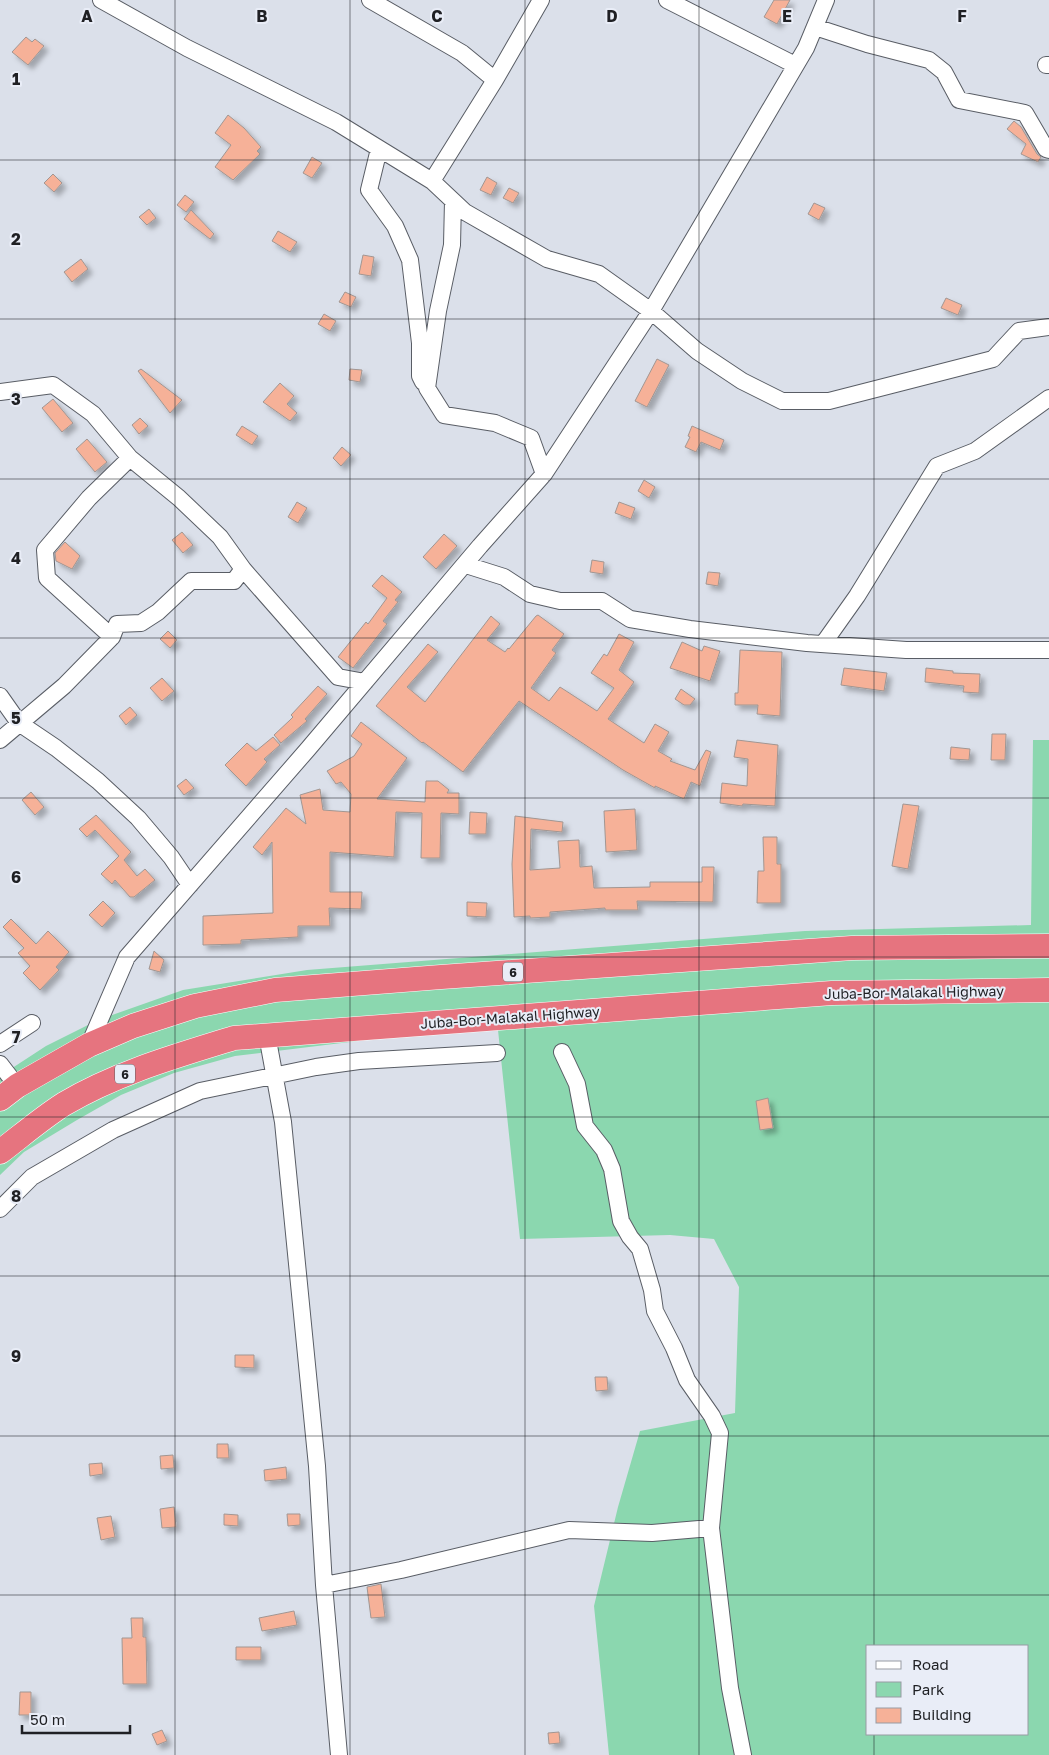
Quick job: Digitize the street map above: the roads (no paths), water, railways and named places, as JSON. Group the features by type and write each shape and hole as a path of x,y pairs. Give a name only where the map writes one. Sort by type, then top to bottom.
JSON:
{"highway":[{"name":"6","path":"8,1093 89,1045 133,1026 194,1006 275,990 852,948 1049,946"},
{"name":"Juba-Bor-Malakal Highway","path":"0,1152 63,1105 111,1080 173,1057 234,1038 832,992 1049,990"}],"street":[{"path":"101,0 187,48 336,122 432,181 465,212 547,259 598,274 651,311 697,351 742,382 782,401 829,401 993,359 1019,331 1049,327"},
{"path":"370,0 462,53 495,80"},
{"path":"432,181 495,80 541,0"},
{"path":"668,0 795,65"},
{"path":"89,1045 127,957 544,474 651,311 806,48 826,0"},
{"path":"815,27 867,44 929,60 944,72 959,100 1025,113 1046,149 1049,150"},
{"path":"379,149 369,190 396,226 410,260 420,343 420,376 444,415 495,423 531,438 544,474"},
{"path":"427,388 438,311 452,245 453,201"},
{"path":"0,392 53,385 93,414 130,458 179,498 220,537 243,569 338,677 365,682"},
{"path":"823,644 857,596 937,466 975,451 1049,398"},
{"path":"112,637 47,578 45,550 89,498 130,458"},
{"path":"466,565 504,577 530,594 560,601 602,601 630,619 690,629 823,644 906,650 1049,650"},
{"path":"0,740 64,686 112,637 117,624 141,623 158,612 191,580 234,582 243,569"},
{"path":"0,696 19,723 56,748 98,781 138,818 171,857 190,885"},
{"path":"0,1044 32,1023"},
{"path":"267,1035 284,1122 317,1466 324,1585 339,1755"},
{"path":"562,1052 577,1084 585,1126 604,1150 612,1169 621,1220 630,1237 640,1249 652,1290 655,1311 674,1348 687,1380 712,1416 720,1433 711,1528 730,1688 743,1755"},
{"path":"0,1209 32,1177 113,1130 200,1091 316,1067 359,1061 497,1053"},
{"path":"0,1064 8,1093"},
{"path":"324,1585 401,1570 569,1530 652,1533 711,1528"}]}
